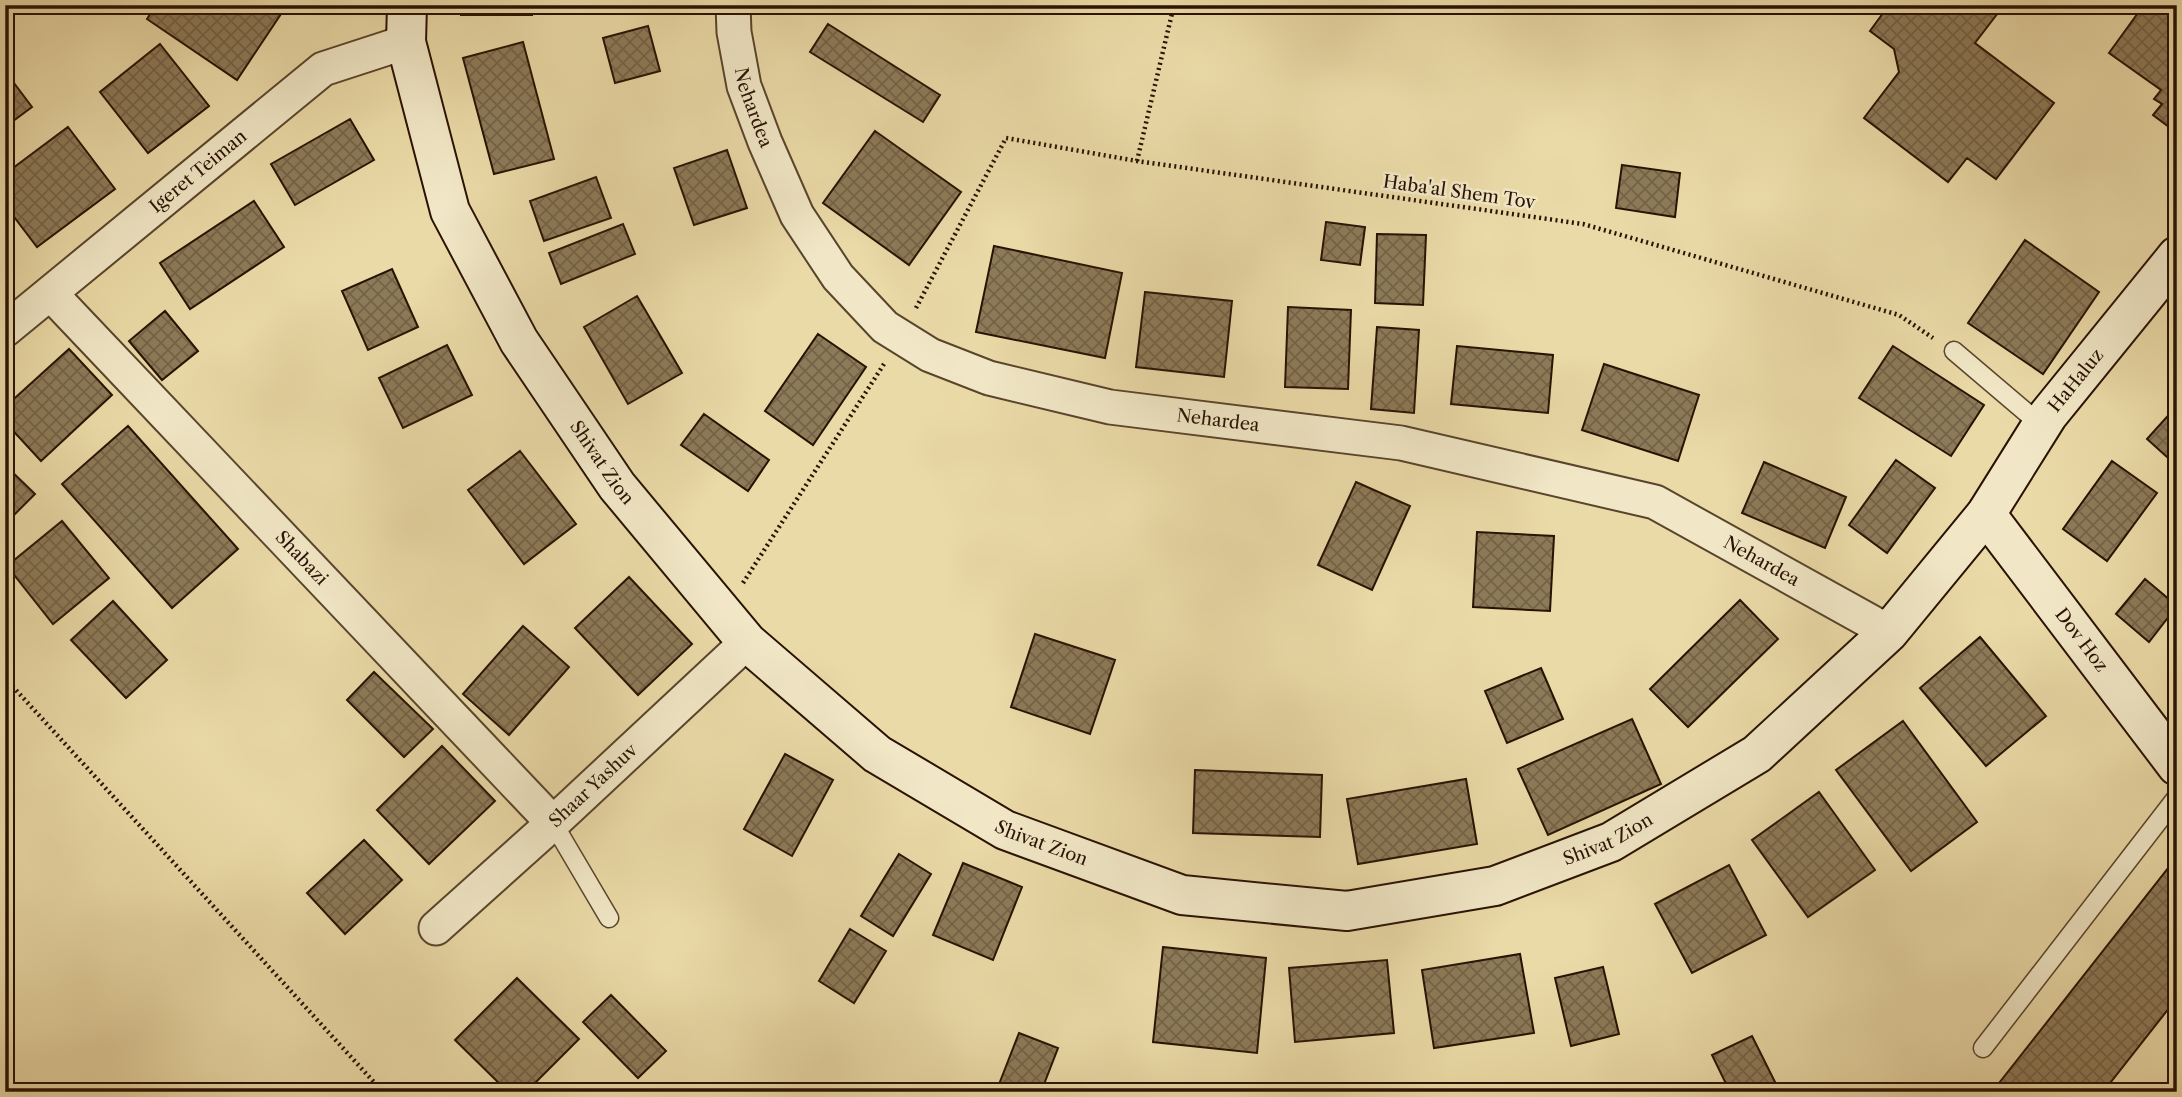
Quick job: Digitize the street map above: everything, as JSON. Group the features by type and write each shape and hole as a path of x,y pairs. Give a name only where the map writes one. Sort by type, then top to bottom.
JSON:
{"street":[{"name":"Nehardea","path":"733,5 733,32 744,86 797,215 838,276 886,327 930,355 989,378 1110,407 1401,443 1655,502 1889,632"},
{"name":"Igeret Teiman","path":"5,330 323,69 407,24"},
{"name":"Shivat Zion","path":"407,24 450,211 519,341 617,486 735,628 877,754 1005,830 1182,895 1347,911 1495,886 1611,842 1757,754 1889,632 1986,514"},
{"name":"HaHaluz","path":"1986,514 2041,425 2177,257"},
{"name":"Shabazi","path":"51,294 553,823"},
{"name":"Dov Hoz","path":"1986,514 2177,766"},
{"name":"Shaar Yashuv","path":"436,928 553,823 735,628"}],"lane":[{"path":"1954,351 2041,425"},
{"path":"1983,1048 2177,797"},
{"path":"553,823 609,918"}],"path":[{"path":"1137,161 1174,5"},
{"name":"Haba'al Shem Tov","path":"902,337 1006,138 1137,161 1583,224 1899,315 1954,351"},
{"path":"735,628 902,337"},
{"path":"5,678 383,1092"}],"building":[{"path":"156,5 287,5 237,80 147,19"},
{"path":"461,5 532,5 532,15 461,15"},
{"path":"1889,5 2004,5 1975,43 2054,103 1996,179 1967,158 1948,182 1864,118 1899,72 1894,49 1870,31"},
{"path":"2142,5 2177,5 2177,133 2153,115 2162,104 2154,99 2161,90 2109,53"},
{"path":"828,24 940,95 923,122 810,52"},
{"path":"648,26 660,71 615,83 603,38"},
{"path":"523,42 554,159 494,174 463,58"},
{"path":"160,44 209,106 148,153 100,92"},
{"path":"5,71 32,107 5,127"},
{"path":"350,119 374,160 295,205 271,164"},
{"path":"68,127 115,189 37,247 5,205 5,174"},
{"path":"875,131 961,192 909,265 823,203"},
{"path":"727,150 747,208 694,225 674,168"},
{"path":"1622,165 1680,173 1675,217 1616,208"},
{"path":"596,177 611,218 544,241 530,201"},
{"path":"254,201 284,247 190,309 160,263"},
{"path":"1326,222 1365,227 1360,265 1321,260"},
{"path":"623,224 635,254 561,284 549,253"},
{"path":"1377,234 1426,235 1423,305 1375,303"},
{"path":"2025,240 2099,292 2043,374 1968,323"},
{"path":"994,246 1122,273 1105,358 976,332"},
{"path":"392,269 418,327 368,350 342,291"},
{"path":"1145,292 1232,301 1224,377 1136,367"},
{"path":"637,296 682,373 628,404 584,327"},
{"path":"1288,307 1351,310 1348,389 1285,387"},
{"path":"165,311 198,351 162,380 129,341"},
{"path":"1377,327 1419,330 1414,413 1371,409"},
{"path":"818,334 866,367 813,445 765,411"},
{"path":"447,345 472,395 403,428 379,378"},
{"path":"1457,346 1553,355 1548,413 1451,404"},
{"path":"1893,346 1984,405 1951,456 1859,398"},
{"path":"69,349 112,395 41,461 5,422 5,407"},
{"path":"1604,364 1699,395 1678,461 1582,430"},
{"path":"2175,408 2177,410 2177,466 2147,439"},
{"path":"704,414 769,460 748,491 681,445"},
{"path":"128,426 238,549 172,608 62,484"},
{"path":"520,451 576,524 524,564 468,490"},
{"path":"1896,460 1935,488 1887,553 1849,525"},
{"path":"2112,461 2157,493 2107,561 2063,529"},
{"path":"1764,462 1846,497 1825,548 1742,513"},
{"path":"5,465 35,494 5,524"},
{"path":"1356,482 1410,506 1372,590 1318,565"},
{"path":"62,521 109,578 53,624 7,566"},
{"path":"1477,532 1554,536 1550,611 1473,607"},
{"path":"629,577 692,644 638,695 575,628"},
{"path":"2145,579 2177,606 2149,642 2116,614"},
{"path":"1740,600 1778,639 1688,727 1650,689"},
{"path":"113,601 167,660 126,698 71,640"},
{"path":"523,626 569,667 509,735 463,694"},
{"path":"1035,634 1115,660 1090,734 1011,707"},
{"path":"1980,637 2046,716 1986,766 1920,688"},
{"path":"1541,668 1563,719 1507,743 1485,691"},
{"path":"374,672 433,729 404,757 347,700"},
{"path":"1632,719 1661,784 1548,835 1518,769"},
{"path":"1903,721 1977,822 1911,871 1836,770"},
{"path":"442,746 495,801 429,864 377,810"},
{"path":"785,754 833,780 792,856 744,829"},
{"path":"1195,770 1322,775 1320,837 1193,833"},
{"path":"1466,779 1477,844 1358,864 1347,799"},
{"path":"1819,792 1875,870 1808,917 1752,840"},
{"path":"364,840 402,880 345,934 307,893"},
{"path":"899,854 931,874 893,936 861,916"},
{"path":"963,863 1022,887 993,960 933,935"},
{"path":"1729,865 1766,935 1692,973 1655,904"},
{"path":"2169,867 2177,873 2177,998 2103,1092 1992,1092"},
{"path":"850,929 886,951 854,1003 819,981"},
{"path":"1163,947 1266,958 1257,1053 1153,1042"},
{"path":"1520,954 1534,1033 1434,1048 1422,970"},
{"path":"1387,960 1394,1033 1295,1042 1289,968"},
{"path":"1603,967 1619,1034 1571,1046 1555,978"},
{"path":"517,978 579,1039 526,1092 508,1092 455,1040"},
{"path":"611,995 666,1051 638,1078 583,1022"},
{"path":"1019,1033 1058,1048 1041,1092 996,1092"},
{"path":"1752,1036 1780,1092 1730,1092 1712,1055"}]}
